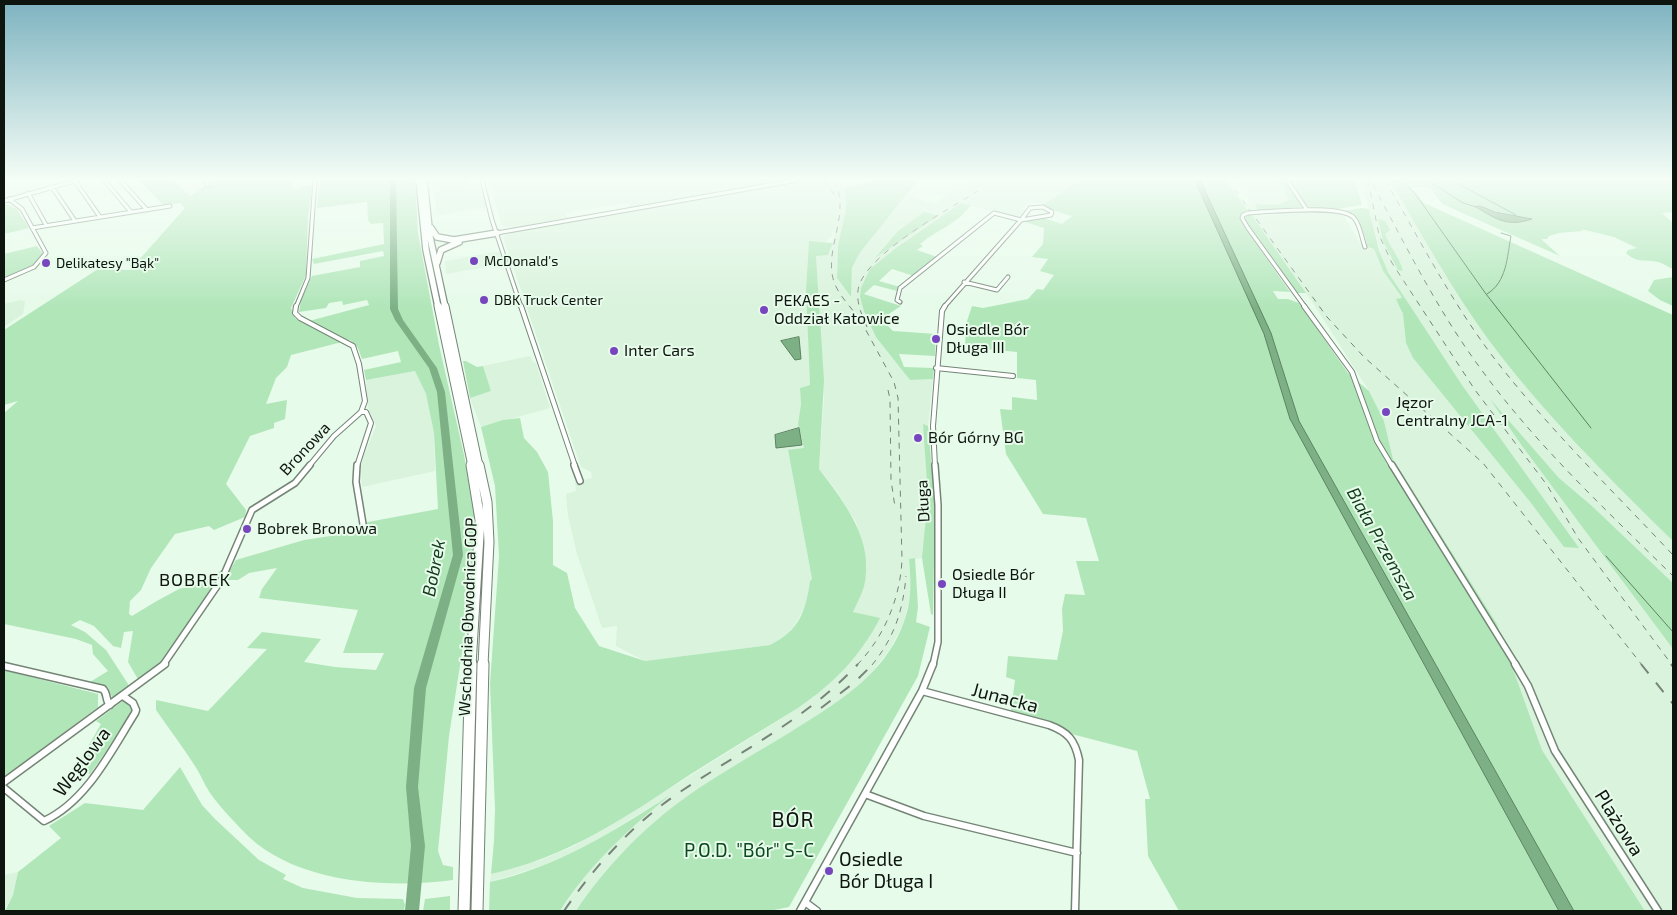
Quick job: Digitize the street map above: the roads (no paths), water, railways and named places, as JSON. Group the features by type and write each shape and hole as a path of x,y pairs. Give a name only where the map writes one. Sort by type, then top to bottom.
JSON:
{"highway":[{"name":"Wschodnia Obwodnica GOP","path":"423,223 426,250 472,468 480,520 471,678 464,911"},
{"name":"Wschodnia Obwodnica GOP","path":"428,223 436,268 474,435 487,502 489,542 482,679 477,911"},
{"path":"428,223 434,234 440,238 454,240 497,233"},
{"path":"436,268 439,252 444,248 478,237"}],"street":[{"path":"4,280 30,269 45,257 45,249 29,223"},
{"path":"32,228 62,223"},
{"path":"312,223 309,275 295,306 295,313 303,321 330,332 353,346 359,364 365,400 361,412 366,412 371,423 357,464 356,482 363,524"},
{"path":"494,223 580,481"},
{"path":"497,233 555,223"},
{"path":"900,302 897,300 900,288 982,223"},
{"name":"Długa","path":"800,911 922,691 935,660 938,642 938,505 933,447 936,368 942,311 964,282 1019,223"},
{"name":"Plażowa","path":"1245,223 1352,372 1377,441 1528,686 1556,752 1658,911"},
{"path":"1356,223 1365,247"},
{"path":"964,282 997,290 1008,277"},
{"path":"936,368 1013,376"},
{"name":"Bronowa","path":"4,782 159,670 171,657 222,579 252,510 295,483 334,436 361,412"},
{"path":"4,666 103,689 106,692 107,702 110,705"},
{"name":"Junacka","path":"922,691 1066,731 1076,743 1079,760 1077,853"},
{"name":"Węglowa","path":"4,788 44,821 56,817 66,809 106,758 135,713 136,710 133,703 123,696"},
{"path":"865,794 924,816 1077,853 1075,911"},
{"path":"805,902 817,911"}],"waterway":[{"name":"Bobrek","path":"393,223 394,309 399,320 433,368 441,392 458,555 420,688 412,787 418,846 412,911"},
{"path":"1436,223 1486,294 1591,428"},
{"path":"1487,294 1499,283 1507,260 1511,236 1501,233"},
{"path":"1606,556 1673,632"}],"railway":[{"path":"838,223 832,257 834,282 842,297 860,320"},
{"path":"867,327 858,300 860,283 868,270 880,257 895,244 927,223"},
{"path":"1259,223 1327,317 1364,357 1483,463 1642,665"},
{"path":"1377,223 1379,235 1392,263 1475,390 1547,485 1578,538 1672,665"},
{"path":"1393,223 1449,322 1500,394 1571,475 1673,576"},
{"path":"1409,223 1450,293 1494,358 1581,459 1673,555"},
{"path":"857,665 867,654 889,617 898,589 902,560 898,398 894,382 862,323"},
{"path":"888,390 890,399 891,480 895,507"},
{"path":"872,665 886,645 896,624 903,601 906,576"},
{"path":"1641,664 1673,704"},
{"path":"564,911 588,878 615,847 660,806 795,718 817,702 857,665"},
{"path":"821,708 855,682 872,665"}],"place":[{"name":"McDonald's","path":"474,261"},
{"name":"Delikatesy \"Bąk\"","path":"46,263"},
{"name":"DBK Truck Center","path":"484,300"},
{"name":"PEKAES - Oddział Katowice","path":"764,310"},
{"name":"Osiedle Bór Długa III","path":"936,339"},
{"name":"Inter Cars","path":"614,351"},
{"name":"Jęzor Centralny JCA-1","path":"1386,412"},
{"name":"Bór Górny BG","path":"918,438"},
{"name":"Bobrek Bronowa","path":"247,529"},
{"name":"Osiedle Bór Długa II","path":"942,584"},
{"name":"Osiedle Bór Długa I","path":"829,871"}],"district":[{"name":"BOBREK","path":"195,580"},
{"name":"BÓR","path":"793,820"}],"water label":[{"name":"Biała Przemsza","path":"1382,544"}],"park label":[{"name":"P.O.D. \"Bór\" S-C","path":"749,851"}]}
